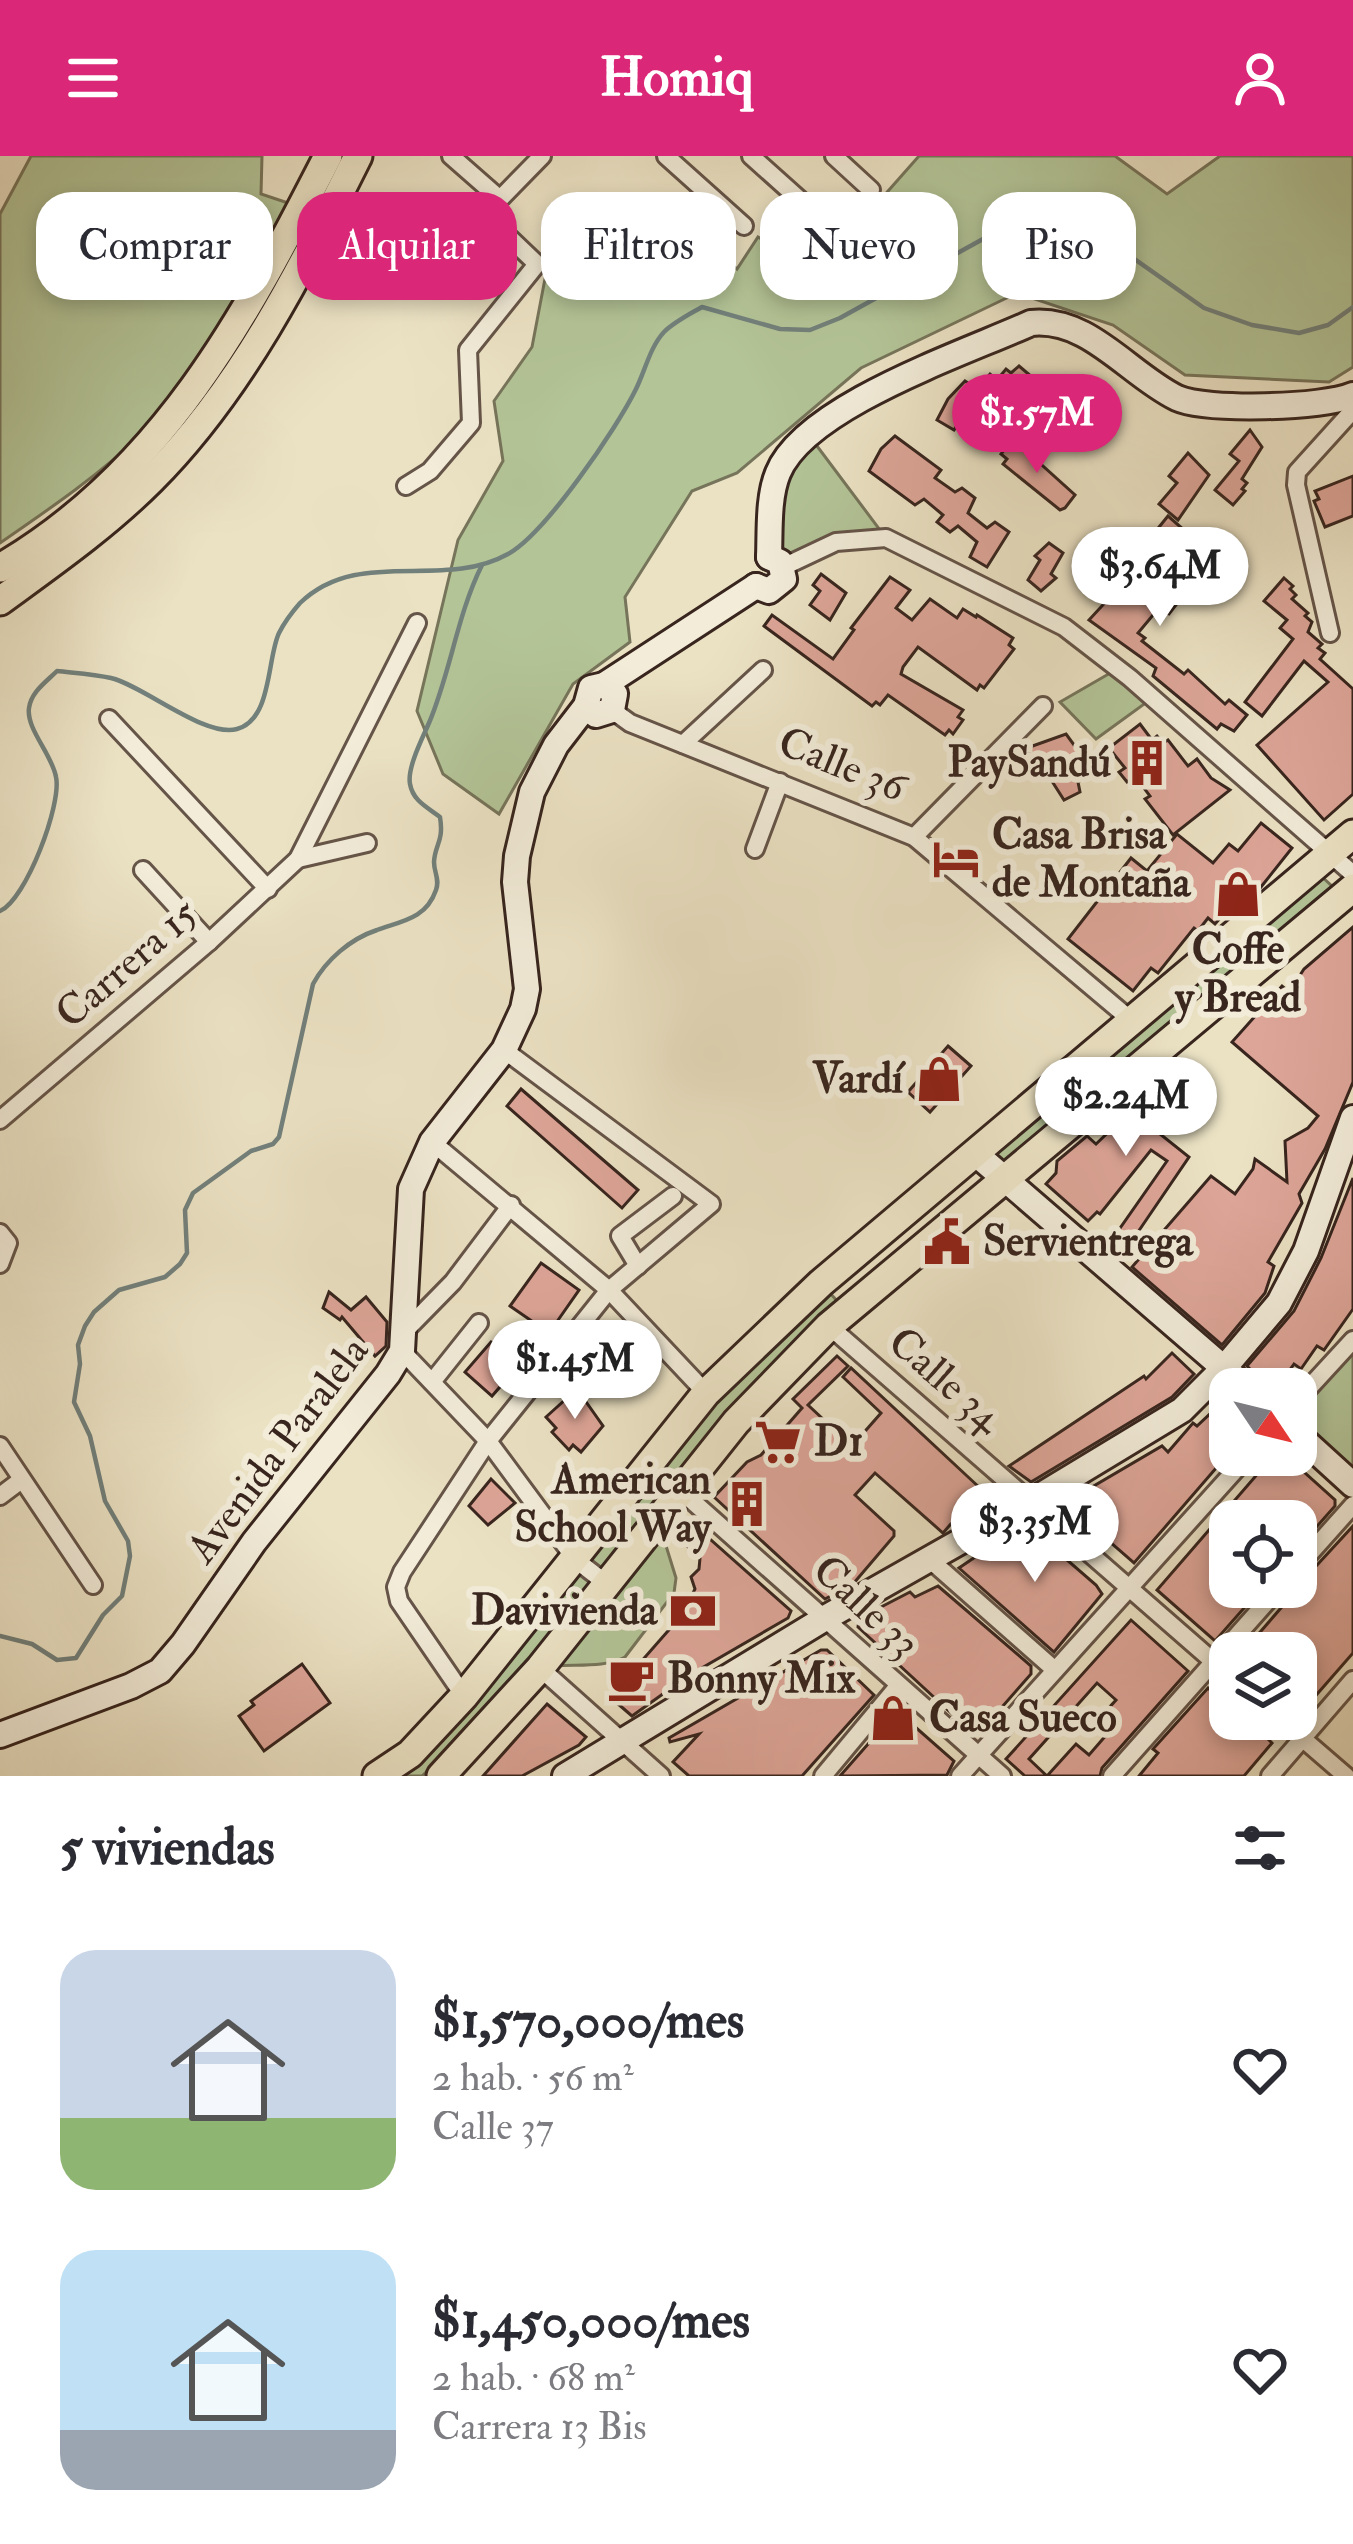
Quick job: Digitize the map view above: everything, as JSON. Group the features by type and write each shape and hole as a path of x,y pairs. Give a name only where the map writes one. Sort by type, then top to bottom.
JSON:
{"main road":[{"path":"319,192 328,156"},
{"path":"331,192 358,156"},
{"path":"0,568 100,497 134,464 173,417 297,238"},
{"path":"0,601 92,533 154,478 263,333 297,254"},
{"path":"604,685 615,694 612,710 596,716 586,706 587,693 756,586 775,589 784,579 776,562 776,475 808,434 848,406 1031,323 1052,321 1072,328 1182,400 1334,403 1353,395"},
{"name":"Avenida Paralela","path":"0,1735 160,1671 254,1542 388,1375 403,1342 411,1190 432,1142 504,1050 524,1009 527,989 515,882 526,817 532,792 556,745 586,706"},
{"path":"376,1776 410,1754 464,1696 706,1393 821,1283 1353,834"},
{"path":"441,1776 540,1668 736,1422 829,1326 1353,888"},
{"path":"565,1776 1181,1410 1279,1303 1306,1251 1353,1118"},
{"path":"976,1154 1225,1367"},
{"path":"1317,1452 1353,1485"}],"street":[{"path":"451,156 492,192"},
{"path":"507,192 542,156"},
{"path":"666,156 744,226"},
{"path":"751,156 791,192"},
{"path":"834,156 871,190"},
{"path":"517,245 537,264 517,289"},
{"path":"406,485 430,471 471,423 468,350 508,300"},
{"path":"1330,633 1297,472 1353,410"},
{"path":"776,562 836,542 886,538 1064,627 1130,678 1353,874"},
{"name":"Carrera 15","path":"0,1120 298,860 417,623"},
{"path":"683,744 763,670"},
{"path":"914,837 1043,706"},
{"name":"Calle 36","path":"612,710 630,723 914,837 1131,1020"},
{"path":"110,719 268,889"},
{"path":"755,849 780,782"},
{"path":"298,860 367,843"},
{"path":"142,870 209,942"},
{"path":"464,1696 399,1601 396,1587 488,1442 609,1290 711,1204 504,1050"},
{"path":"432,1142 609,1290 706,1393"},
{"path":"638,1266 620,1236 673,1196"},
{"path":"511,1205 403,1342 432,1382 488,1442 576,1560 607,1584"},
{"path":"0,1233 8,1243 0,1264"},
{"path":"432,1382 478,1323"},
{"name":"Calle 34","path":"829,1326 1209,1657"},
{"path":"1317,1379 1353,1340"},
{"path":"0,1446 93,1585"},
{"path":"960,1776 1230,1476"},
{"path":"0,1496 20,1480"},
{"name":"Calle 33","path":"681,1491 1002,1776"},
{"path":"1317,1545 1353,1505"},
{"path":"928,1558 1055,1670"},
{"path":"1240,1632 1262,1608"},
{"path":"540,1668 657,1775"},
{"path":"1112,1776 1209,1668"},
{"path":"1317,1720 1353,1680"},
{"path":"823,1776 898,1686"},
{"path":"1270,1776 1300,1740"},
{"path":"1305,1740 1346,1776"}],"green space":[{"path":"31,156 262,156 261,192 36,192 36,300 237,300 185,383 146,430 94,475 0,543 0,214"},
{"path":"919,156 1115,156 1167,194 1220,156 1353,156 1353,367 1329,382 1185,375 1113,325 1038,300 1136,300 1136,192 982,192 982,300 1002,300 861,368 737,473 692,491 625,597 630,642 573,684 499,814 443,774 417,711 458,540 503,461 494,401 532,347 541,300 736,300 736,268 758,237 760,300 958,300 958,192 887,192"},
{"path":"273,198 288,203 273,233"},
{"path":"808,434 886,538 863,537 783,567 773,526 773,496 784,468"},
{"path":"1112,672 1147,702 1096,739 1060,702"},
{"path":"1321,876 1333,887 996,1171 983,1160"},
{"path":"828,1291 840,1304 728,1413 479,1721 422,1776 395,1776 713,1399"},
{"path":"1353,1340 1353,1485 1317,1452 1317,1379"},
{"path":"658,1520 676,1578 674,1593 625,1657 540,1668"}],"building":[{"path":"1019,366 1032,377 1021,392 1016,388 1007,400 1002,396 990,407 978,397 954,430 937,420 965,381 977,389 990,374 997,380 1006,369 1011,373"},
{"path":"1250,430 1262,447 1242,479 1247,483 1245,491 1233,505 1215,490 1239,461 1230,454"},
{"path":"895,436 941,470 935,478 975,498 968,513 987,528 995,522 1009,532 987,567 970,557 977,542 958,526 950,532 937,522 943,515 924,499 915,505 869,471"},
{"path":"1013,439 1075,495 1065,508 1060,510 1003,464 1007,459 1001,454"},
{"path":"1188,453 1209,475 1178,520 1159,504 1177,483 1169,476"},
{"path":"1353,476 1353,516 1325,527 1314,501 1319,499 1315,491"},
{"path":"1168,516 1184,530 1166,556 1172,560 1161,579 1179,601 1169,614 1158,609 1138,633 1184,674 1188,670 1225,704 1229,700 1247,715 1234,731 1221,724 1217,729 1153,676 1156,668 1089,620 1160,543 1151,537"},
{"path":"1049,543 1063,553 1051,574 1056,578 1041,591 1028,580 1040,560 1035,556"},
{"path":"821,574 846,593 830,620 810,605 820,591 813,585"},
{"path":"890,577 910,590 896,608 912,620 930,599 957,618 963,609 1013,638 1009,645 1014,649 984,688 980,685 977,690 918,647 903,667 901,674 963,710 958,717 963,720 953,734 949,730 945,735 888,695 880,705 872,706 764,626 772,615 833,659"},
{"path":"1284,578 1293,586 1290,589 1296,595 1292,599 1312,622 1308,632 1322,644 1318,648 1325,653 1320,659 1353,689 1353,794 1324,820 1257,745 1328,682 1304,661 1262,716 1245,702 1293,639 1280,628 1287,620 1264,601"},
{"path":"1140,724 1152,740 1157,736 1163,743 1168,740 1188,766 1197,759 1211,778 1230,790 1173,835 1145,799 1150,796 1135,776 1127,782 1119,772 1125,768 1109,748"},
{"path":"1066,734 1074,745 1079,742 1095,774 1078,782 1080,792 1064,800 1048,775 1038,780 1023,756 1029,753 1027,748"},
{"path":"1261,823 1292,848 1257,892 1215,924 1208,918 1198,931 1194,928 1158,973 1151,968 1133,991 1068,939 1131,858 1147,871 1177,834 1213,863 1229,844 1238,851"},
{"path":"1353,927 1353,1082 1325,1149 1299,1194 1302,1203 1268,1262 1274,1266 1265,1293 1222,1345 1132,1267 1211,1176 1235,1194 1255,1159 1287,1182 1285,1141 1318,1116 1232,1042 1282,986 1289,992 1304,969"},
{"name":"Vardí","path":"948,1046 971,1066 930,1112 908,1092"},
{"path":"1191,1064 1203,1075 1160,1134 1189,1157 1123,1254 1109,1244 1167,1161 1151,1150 1100,1214 1088,1221 1046,1184 1056,1173 1057,1161 1087,1136 1096,1144"},
{"path":"521,1089 638,1190 622,1208 507,1106"},
{"path":"1353,1178 1353,1309 1324,1350 1317,1346 1302,1368 1294,1364 1291,1368 1249,1368 1294,1311"},
{"path":"541,1263 579,1290 549,1333 510,1306"},
{"path":"329,1292 351,1310 366,1297 387,1322 386,1346 375,1356 342,1317 323,1308"},
{"path":"503,1336 526,1357 492,1396 465,1372 491,1342 495,1345"},
{"path":"1172,1353 1194,1374 1172,1397 1031,1482 1009,1466 1144,1376 1146,1379"},
{"path":"837,1356 848,1366 808,1405 852,1446 881,1413 843,1377 851,1368 981,1489 943,1533 875,1473 855,1495 894,1536 853,1584 825,1599 714,1497 747,1462 761,1455 802,1408 793,1399"},
{"path":"577,1389 603,1426 581,1452 573,1445 569,1450 552,1432 556,1428 546,1417"},
{"path":"1209,1415 1209,1476 1134,1563 1071,1508 1087,1490 1162,1446 1168,1452 1193,1423 1197,1426"},
{"path":"1256,1476 1308,1476 1335,1500 1335,1506 1317,1526 1317,1500 1235,1500"},
{"path":"491,1479 515,1503 488,1525 469,1506"},
{"path":"694,1525 791,1611 788,1618 688,1676 632,1716 610,1697 696,1599 691,1577 699,1569 700,1558 686,1545 684,1536"},
{"path":"1021,1526 1028,1526 1102,1594 1054,1652 959,1568"},
{"path":"1353,1526 1353,1653 1317,1694 1317,1632 1260,1632 1281,1608 1317,1608 1317,1565"},
{"path":"1209,1530 1209,1608 1244,1608 1223,1632 1209,1636 1157,1590"},
{"path":"938,1586 1031,1666 1031,1674 981,1731 963,1724 858,1627 859,1620 910,1592 915,1597"},
{"path":"1131,1620 1188,1671 1102,1768 1100,1776 1047,1776 1025,1776 1006,1759","holes":["1097,1683 1116,1700 1106,1711 1114,1718 1103,1728 1108,1733 1089,1755 1076,1744 1047,1776 1029,1759"]},
{"path":"827,1650 874,1695 802,1776 689,1776 673,1762 699,1734 670,1742 669,1738"},
{"path":"302,1664 330,1703 264,1751 239,1716 254,1705 251,1701"},
{"path":"1208,1688 1209,1740 1272,1743 1244,1776 1139,1776 1158,1753 1153,1749"},
{"path":"547,1704 586,1737 579,1745 522,1776 483,1776"},
{"path":"897,1711 954,1761 947,1775 840,1776"}],"waterway":[{"path":"0,911 31,871 53,808 56,777 31,724 29,708 36,692 57,671 125,683 208,726 224,730 248,723 263,701 279,633 300,603 348,576 483,564 523,543 597,453 627,406 659,338 702,307 780,329 810,330 983,239 1032,222 1062,221 1089,227 1204,308 1252,325 1299,333 1328,325 1353,307"},
{"path":"0,1636 32,1644 57,1660 76,1658 103,1615 122,1596 130,1556 128,1541 105,1501 90,1436 74,1402 78,1345 94,1312 119,1290 165,1277 180,1264 187,1253 185,1210 193,1193 279,1137 313,984 325,967 357,939 412,918 432,900 437,886 434,862 440,817 414,795 411,770 482,565"}],"place":[{"name":"PaySandú","path":"1147,763"},
{"name":"Casa Brisa de Montaña","path":"956,859"},
{"name":"Coffe y Bread","path":"1238,894"},
{"name":"Vardí","path":"939,1079"},
{"name":"Servientrega","path":"947,1242"},
{"name":"D1","path":"778,1442"},
{"name":"American School Way","path":"747,1504"},
{"name":"Davivienda","path":"693,1611"},
{"name":"Bonny Mix","path":"631,1679"},
{"name":"Casa Sueco","path":"893,1718"}]}
